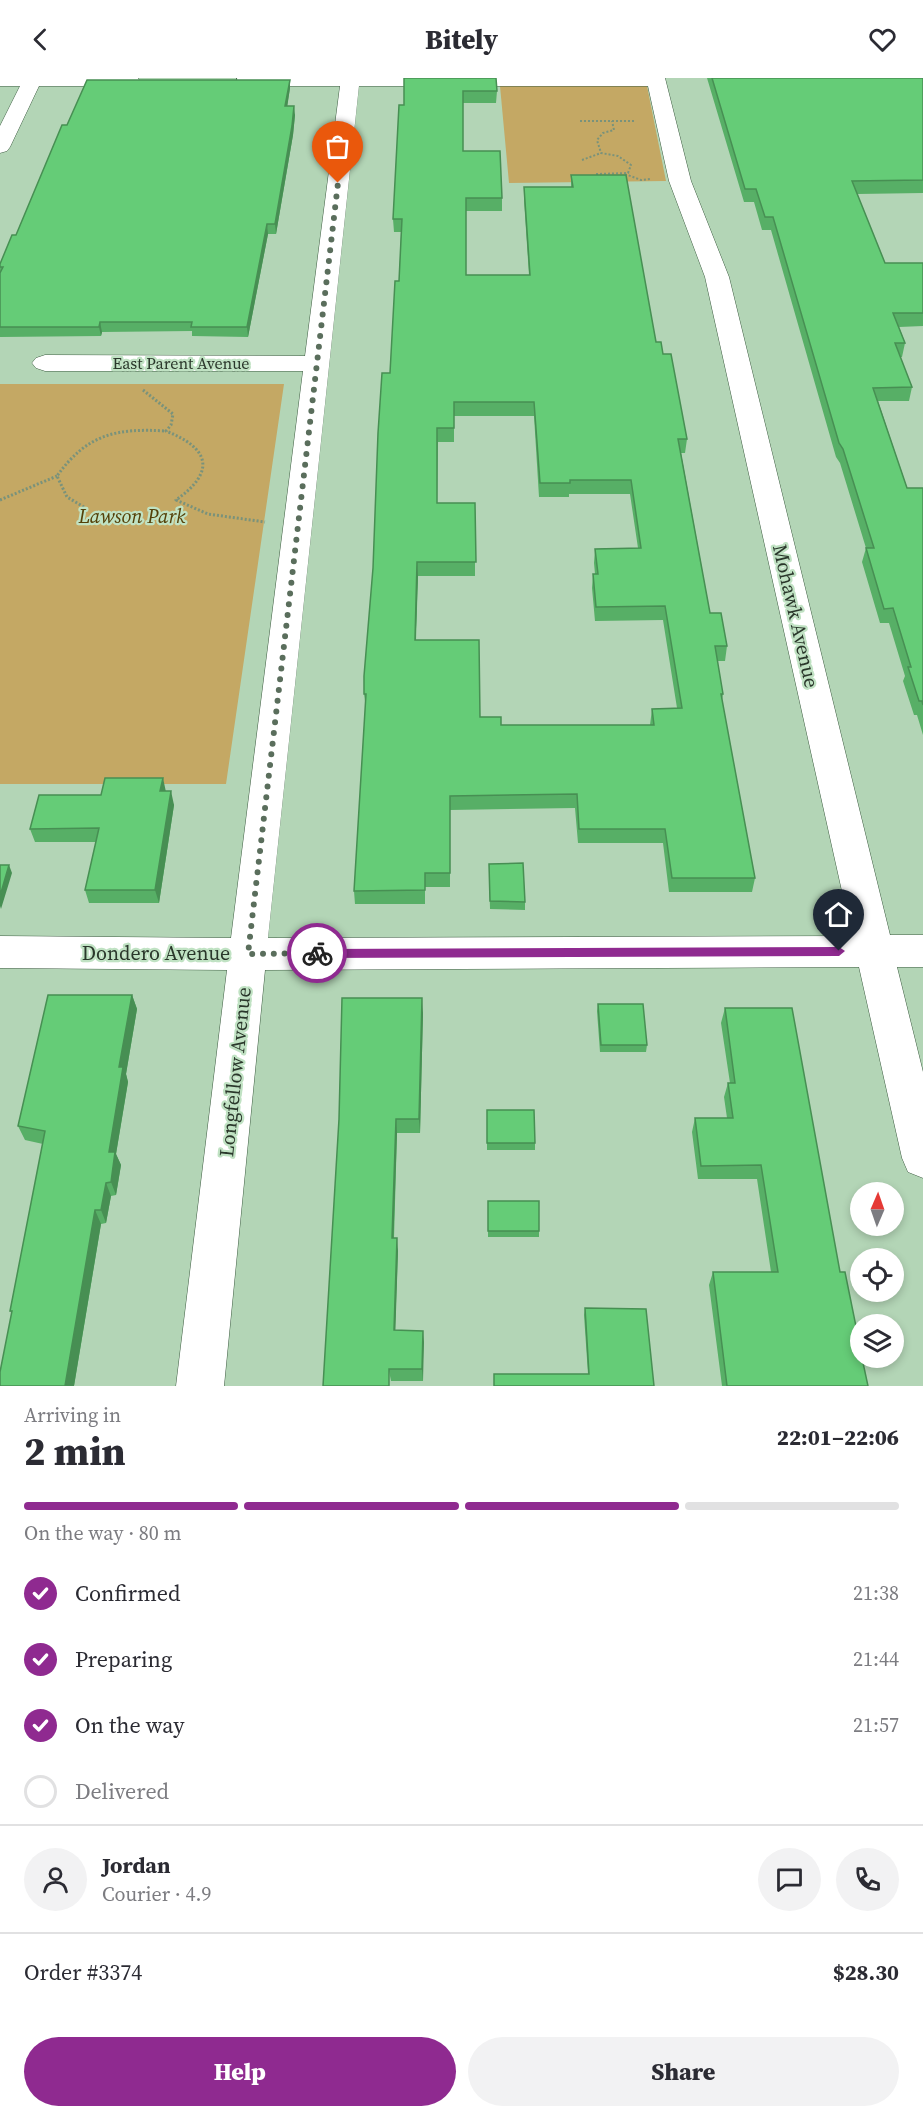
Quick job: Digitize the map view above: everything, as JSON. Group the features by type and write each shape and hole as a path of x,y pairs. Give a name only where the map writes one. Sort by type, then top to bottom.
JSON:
{"street":[{"path":"0,147 32,79"},
{"name":"Longfellow Avenue","path":"200,1386 350,79"},
{"path":"232,80 657,79"},
{"name":"Mohawk Avenue","path":"657,79 680,181 717,277 923,1158"},
{"path":"0,80 149,80"},
{"name":"East Parent Avenue","path":"45,363 316,364"},
{"name":"Dondero Avenue","path":"0,952 248,954 923,951"}],"path":[{"path":"580,121 643,121"},
{"path":"601,153 597,140 603,133 614,130 612,121"},
{"path":"582,160 601,153 626,158 631,165 628,173 625,174"},
{"path":"596,174 625,174 641,180 655,177"},
{"path":"145,381 142,389 150,398 165,405 173,414 171,425 166,431"},
{"path":"0,500 57,476 68,459 100,436 144,429 166,431 183,438 198,449 202,461 199,478 187,493 176,500 193,510 225,520 266,522"},
{"path":"57,476 67,497 84,507"}],"green space":[{"path":"500,86 647,86 666,181 509,183"},
{"name":"Lawson Park","path":"0,384 284,384 226,784 0,784"}],"building":[{"path":"404,78 496,78 497,91 463,91 463,151 500,151 502,198 466,198 466,275 530,275 524,187 573,187 571,175 626,175 656,342 661,342 663,354 671,354 687,439 678,439 710,613 721,613 727,646 715,646 723,694 721,694 755,878 672,878 665,829 579,829 577,794 450,796 450,873 425,873 425,890 354,891 382,373 390,373 395,281 399,281 402,219 393,219 399,105 404,105","holes":["454,402 534,402 540,483 570,483 570,480 631,480 641,548 595,549 598,574 593,574 596,607 665,606 682,708 652,709 654,725 501,725 501,717 480,717 479,640 415,640 417,562 476,562 475,503 437,503 437,428 454,428"]},
{"path":"712,78 923,78 923,180 852,181 885,263 923,263 923,313 893,313 905,343 895,343 912,387 873,388 907,488 923,488 923,705 922,701 919,701 908,667 911,667 893,608 884,609 866,548 874,548 843,449 839,443 773,217 765,217 756,189 745,189"},
{"path":"87,80 290,80 285,106 294,106 292,126 275,224 267,224 247,327 191,327 192,322 100,322 99,327 0,327 0,273 3,267 0,267 0,264 12,235 16,235 62,125 67,125"},
{"path":"105,778 163,778 160,791 171,791 155,890 85,890 99,828 30,829 39,795 101,795"},
{"path":"523,863 525,902 490,901 489,864"},
{"path":"0,865 9,865 0,896"},
{"path":"48,995 132,995 119,1067 123,1067 109,1152 115,1152 111,1182 106,1183 101,1210 95,1210 65,1386 0,1386 0,1372 12,1311 10,1311 45,1131 18,1126"},
{"path":"342,998 422,998 419,1119 396,1119 392,1238 397,1238 394,1330 423,1331 422,1369 389,1369 389,1386 323,1386 339,1119"},
{"path":"598,1004 643,1004 647,1045 601,1045"},
{"path":"725,1008 792,1008 840,1272 845,1272 854,1314 850,1314 850,1368 864,1368 868,1386 727,1386 713,1272 778,1272 761,1165 701,1166 695,1118 733,1118 728,1083 735,1083"},
{"path":"487,1110 534,1110 535,1143 487,1143"},
{"path":"488,1201 539,1201 539,1231 488,1231"},
{"path":"585,1308 646,1309 654,1386 494,1386 494,1374 589,1374"}],"way so far":[{"path":"317,953 248,954 338,183"}],"route":[{"path":"317,953 839,951"}]}
